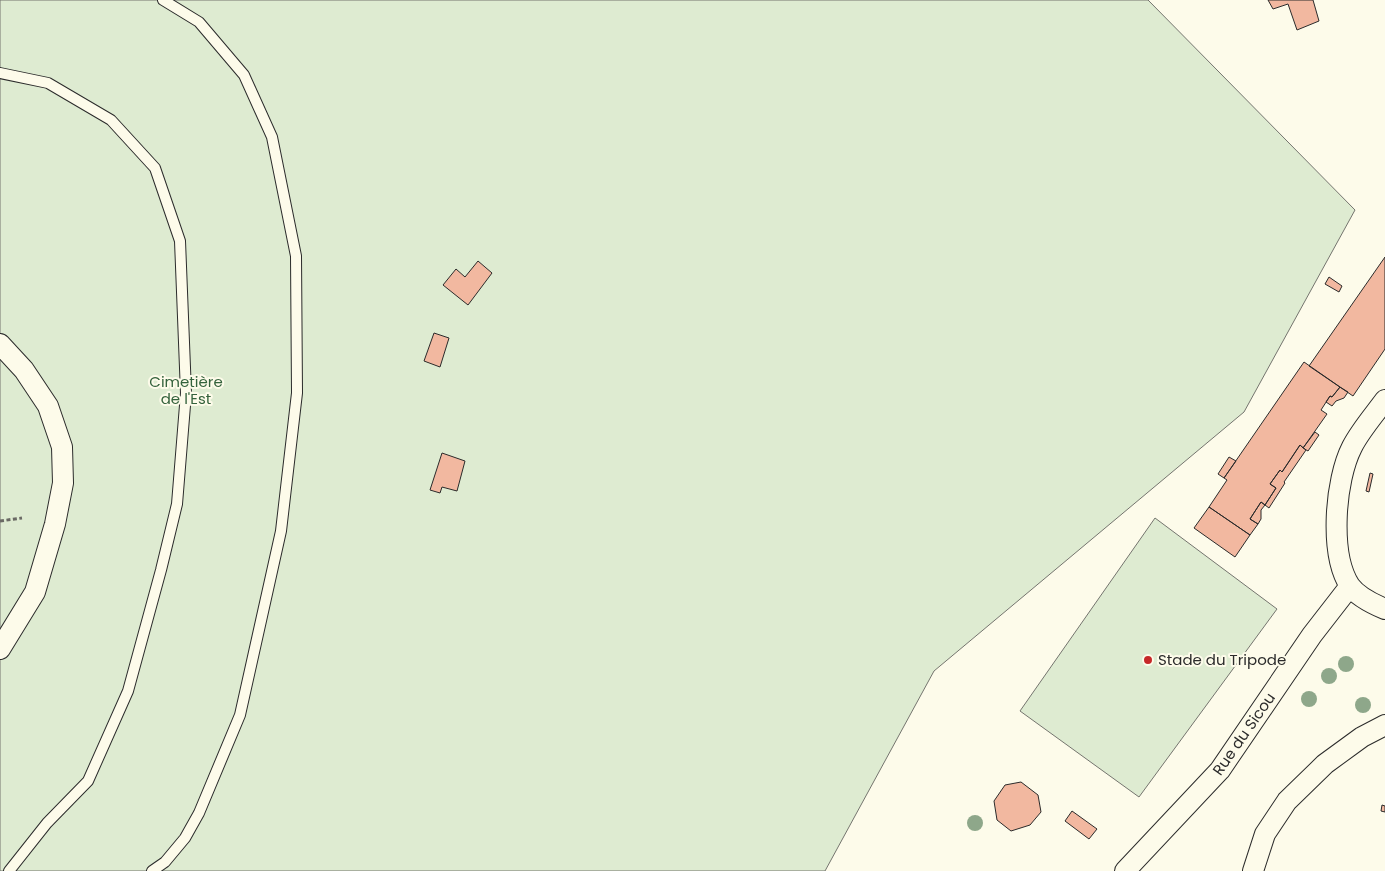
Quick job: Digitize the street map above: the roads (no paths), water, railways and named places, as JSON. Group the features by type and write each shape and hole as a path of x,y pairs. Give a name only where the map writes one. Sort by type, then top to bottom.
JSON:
{"street":[{"path":"0,344 24,370 48,406 62,446 63,484 55,524 36,592 0,649"},
{"path":"1385,400 1352,448 1340,483 1336,535 1341,564 1350,586 1368,601 1385,609"},
{"name":"Rue du Sicou","path":"1125,871 1220,770 1312,635 1350,586"},
{"path":"1253,871 1264,834 1287,801 1325,764 1362,737 1385,725"}],"lane":[{"path":"152,871 165,862 185,838 199,812 240,715 281,531 297,393 296,256 272,137 244,75 199,22 163,0"},
{"path":"0,74 48,83 111,120 155,168 180,242 186,393 177,504 128,691 88,781 47,822 9,871"}],"place":[{"name":"Stade du Tripode","path":"1148,660"}],"park label":[{"name":"Cimetière de l'Est","path":"186,390"}]}
